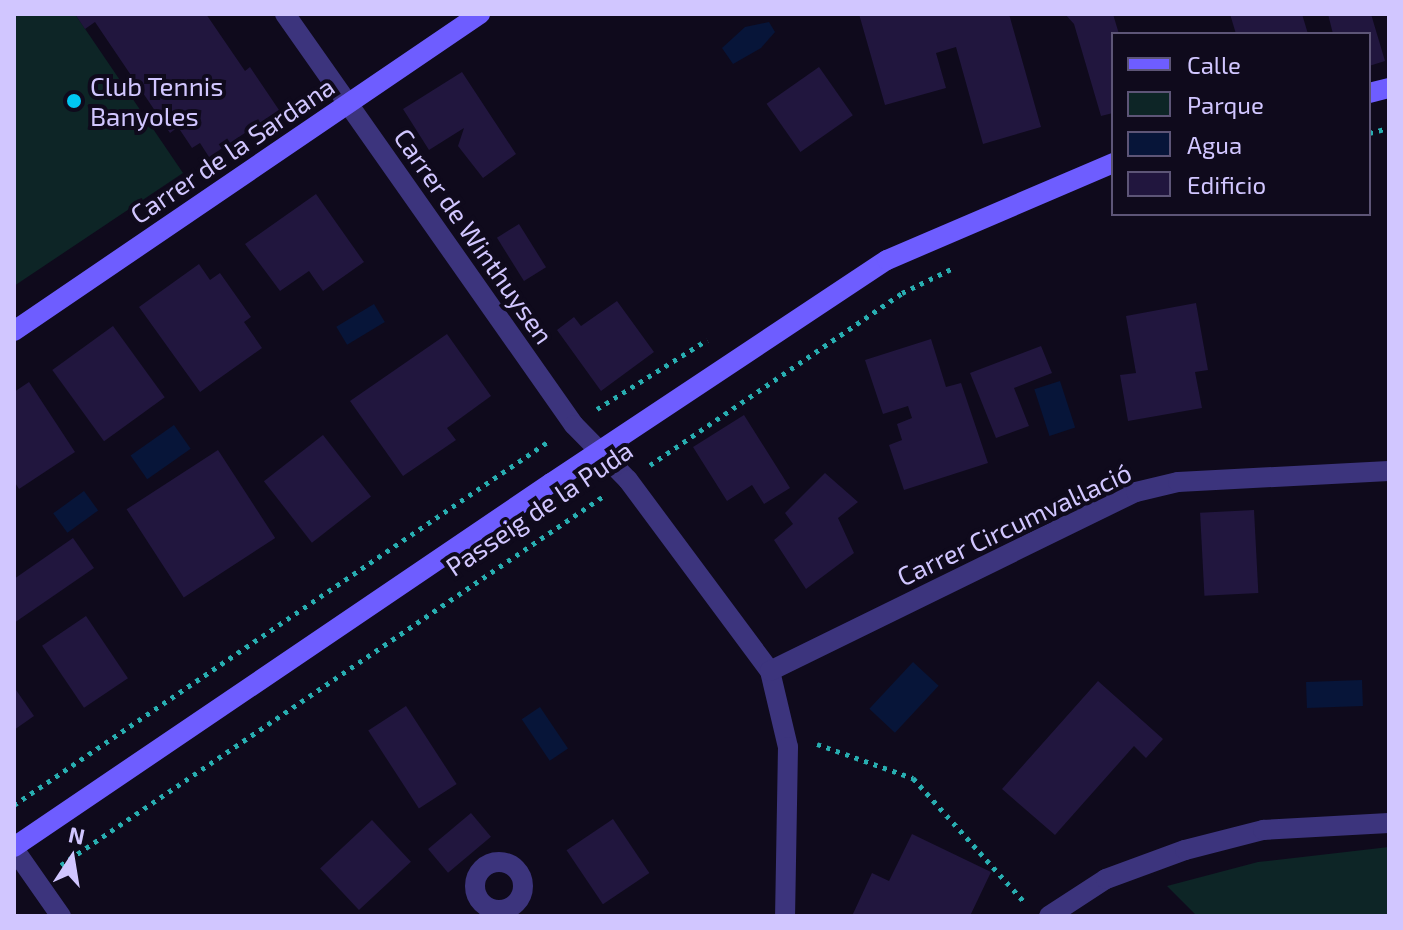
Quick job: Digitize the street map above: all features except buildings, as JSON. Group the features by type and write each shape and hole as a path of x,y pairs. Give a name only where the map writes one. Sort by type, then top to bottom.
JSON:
{"main road":[{"name":"Carrer de la Sardana","path":"14,331 480,14"},
{"name":"Passeig de la Puda","path":"14,848 597,452 887,260 1111,164"}],"street":[{"name":"Carrer de Winthuysen","path":"285,14 574,425 597,452 628,480 770,671"},
{"name":"Carrer Circumval·lació","path":"770,671 1136,492 1178,482 1389,471"},
{"path":"770,671 788,747 785,916"},
{"path":"1049,916 1106,879 1185,850 1263,830 1389,823"},
{"path":"14,848 61,916"}],"path":[{"name":"Passeig de la Puda","path":"37,881 902,293 965,262"},
{"name":"Passeig de la Puda","path":"14,805 574,425"},
{"path":"785,733 913,778 1026,905"}],"green space":[{"name":"Club Tennis Banyoles","path":"14,14 75,14 183,173 14,286"},
{"path":"1389,847 1389,916 1197,916 1167,886 1258,862"}],"water":[{"path":"769,22 775,32 761,48 733,64 722,48 745,27"},
{"path":"374,304 385,322 347,345 336,327"},
{"path":"1060,381 1075,428 1049,436 1034,389"},
{"path":"174,425 191,449 147,479 131,455"},
{"path":"84,491 98,510 67,533 53,513"},
{"path":"913,662 939,686 895,733 869,709"},
{"path":"1362,680 1363,706 1307,708 1306,682"},
{"path":"540,707 568,748 550,761 522,719"}],"place":[{"name":"Club Tennis Banyoles","path":"74,101"}]}
